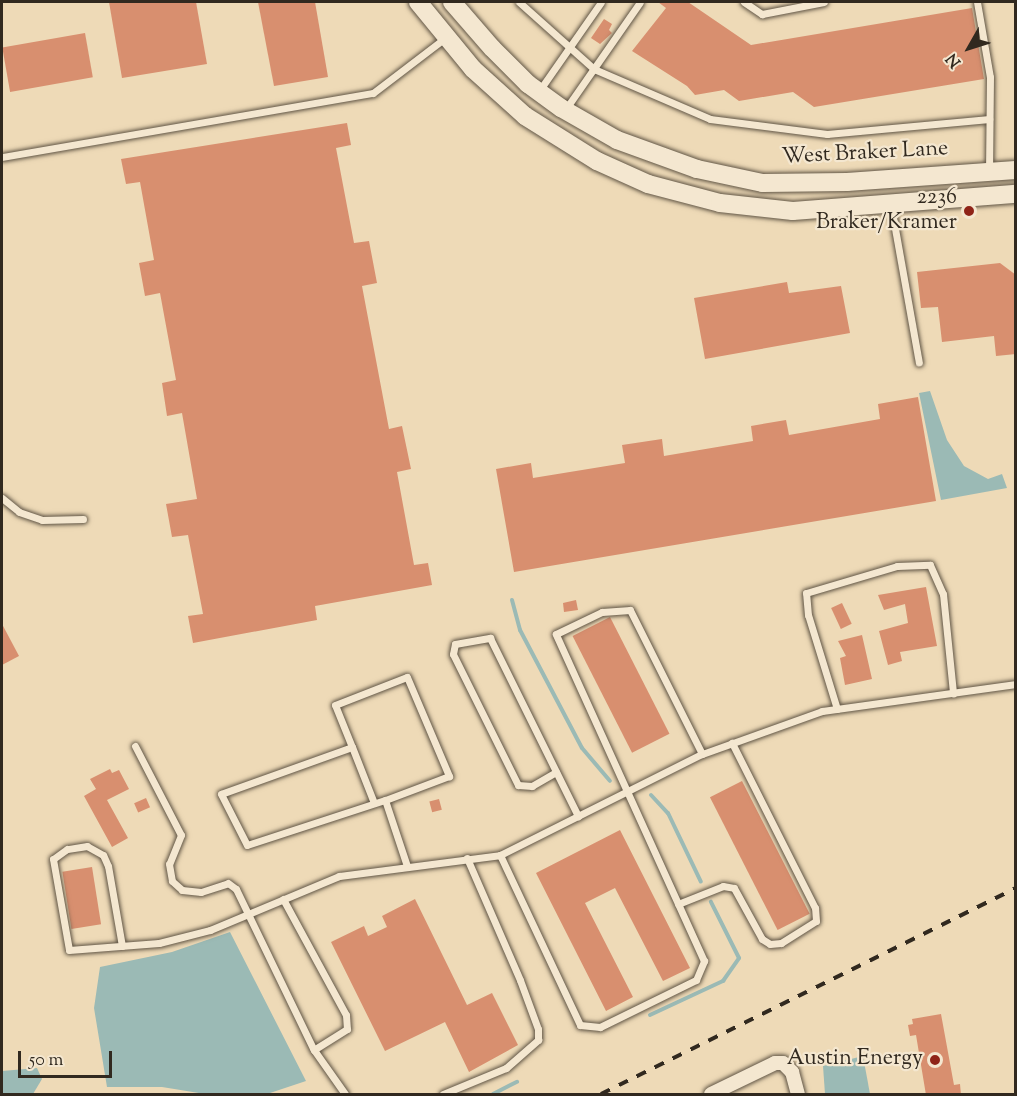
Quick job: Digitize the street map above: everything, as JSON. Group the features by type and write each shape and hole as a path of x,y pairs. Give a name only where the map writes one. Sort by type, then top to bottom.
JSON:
{"main road":[{"path":"418,2 445,38 525,116 552,133 648,184 720,203 793,211 891,206 1016,194"},
{"name":"West Braker Lane","path":"452,2 492,48 538,92 565,110 617,140 708,171 763,183 886,179 1016,170"},
{"path":"525,116 538,92"},
{"path":"552,133 565,110"},
{"path":"886,179 891,206"}],"street":[{"path":"711,1095 775,1063 783,1063 792,1072 798,1095"}],"lane":[{"path":"519,2 594,69 710,119 827,134 989,119"},
{"path":"538,92 601,2"},
{"path":"565,110 640,2"},
{"path":"744,2 762,14 824,2"},
{"path":"977,2 990,77 989,171"},
{"path":"2,158 373,93 445,38"},
{"path":"891,206 919,363"},
{"path":"2,498 19,512 42,520 83,519"},
{"path":"837,709 808,615 806,593 897,566 930,565 942,594 954,693"},
{"path":"500,855 580,1025 587,1028 600,1027 701,974 704,960 556,634 602,612 630,610 702,754"},
{"path":"556,772 532,786 518,785 453,654 454,644 490,638 578,816"},
{"path":"352,747 221,794 248,845 385,800 449,776 407,677 335,705 352,747 374,803"},
{"path":"122,946 108,866 103,855 87,846 67,849 52,859 69,950 122,946 159,943 210,930 339,876 500,855 702,754 837,709 1016,684"},
{"path":"678,904 723,886 734,888 762,939 770,944 781,943 816,921 815,908 732,743"},
{"path":"135,746 181,835 169,864 172,881 182,890 201,892 228,883 236,889 250,913 314,1050 345,1095"},
{"path":"385,800 408,866"},
{"path":"443,1095 506,1068 538,1040 538,1029 527,1000 467,858"},
{"path":"283,899 346,1015 347,1029 314,1050"}],"water":[{"path":"930,391 947,440 964,466 988,479 1002,474 1007,488 941,500 919,393"},
{"path":"230,932 306,1081 267,1094 205,1094 162,1087 107,1087 94,1008 100,967 172,952"},
{"path":"863,1056 870,1094 825,1094 823,1066"},
{"path":"37,1068 42,1079 33,1094 2,1094 2,1071"}],"building":[{"path":"109,2 196,2 207,64 122,78"},
{"path":"258,2 315,2 328,77 274,86"},
{"path":"658,2 688,2 751,45 972,8 984,79 814,107 793,92 739,101 724,90 695,95 687,86 632,51 666,8"},
{"path":"604,19 612,24 609,30 612,33 600,44 591,38"},
{"path":"85,33 93,77 10,92 2,48"},
{"path":"347,123 351,145 336,148 354,243 369,241 377,283 362,286 389,429 402,426 411,469 397,472 414,565 428,563 432,585 315,606 317,620 193,643 188,616 203,614 188,535 172,537 166,504 197,499 182,413 167,416 162,383 176,380 160,293 145,296 139,263 154,260 140,182 126,184 121,159"},
{"path":"1000,263 1016,275 1016,354 996,356 994,336 942,342 938,307 921,308 917,272"},
{"path":"787,282 789,293 841,286 850,333 705,359 694,298"},
{"path":"918,397 936,501 514,572 496,469 531,463 533,478 625,463 622,445 662,439 664,456 753,441 751,426 786,420 789,435 880,419 878,404"},
{"path":"926,587 937,646 900,652 902,661 888,665 879,631 908,623 905,604 884,610 878,595"},
{"path":"576,600 578,610 564,612 563,603"},
{"path":"842,603 852,624 841,629 831,608"},
{"path":"610,617 669,734 632,753 573,636"},
{"path":"2,624 19,656 2,665"},
{"path":"862,635 872,679 845,685 840,658 846,656 838,641"},
{"path":"110,769 112,773 119,770 129,789 107,800 128,838 112,847 84,796 96,789 90,779"},
{"path":"742,781 810,914 778,930 710,797"},
{"path":"146,798 150,807 138,812 134,803"},
{"path":"439,799 442,810 432,812 429,802"},
{"path":"620,830 690,968 663,981 615,888 585,903 633,997 606,1011 536,873"},
{"path":"92,867 101,924 71,929 62,872"},
{"path":"415,899 467,1005 492,993 518,1045 469,1072 445,1022 385,1051 331,942 364,926 368,936 387,927 382,916"},
{"name":"Austin Energy","path":"941,1014 954,1085 960,1084 961,1095 926,1095 916,1035 910,1036 908,1025 913,1024 912,1019"}],"waterway":[{"path":"512,600 520,630 582,748 610,781"},
{"path":"651,795 668,813 701,882"},
{"path":"650,1015 723,981 739,958 711,902"},
{"path":"493,1094 517,1082"}],"railway":[{"path":"601,1094 1016,888"}],"place":[{"name":"2236 Braker/Kramer","path":"969,211"},
{"name":"Austin Energy","path":"935,1060"}]}
